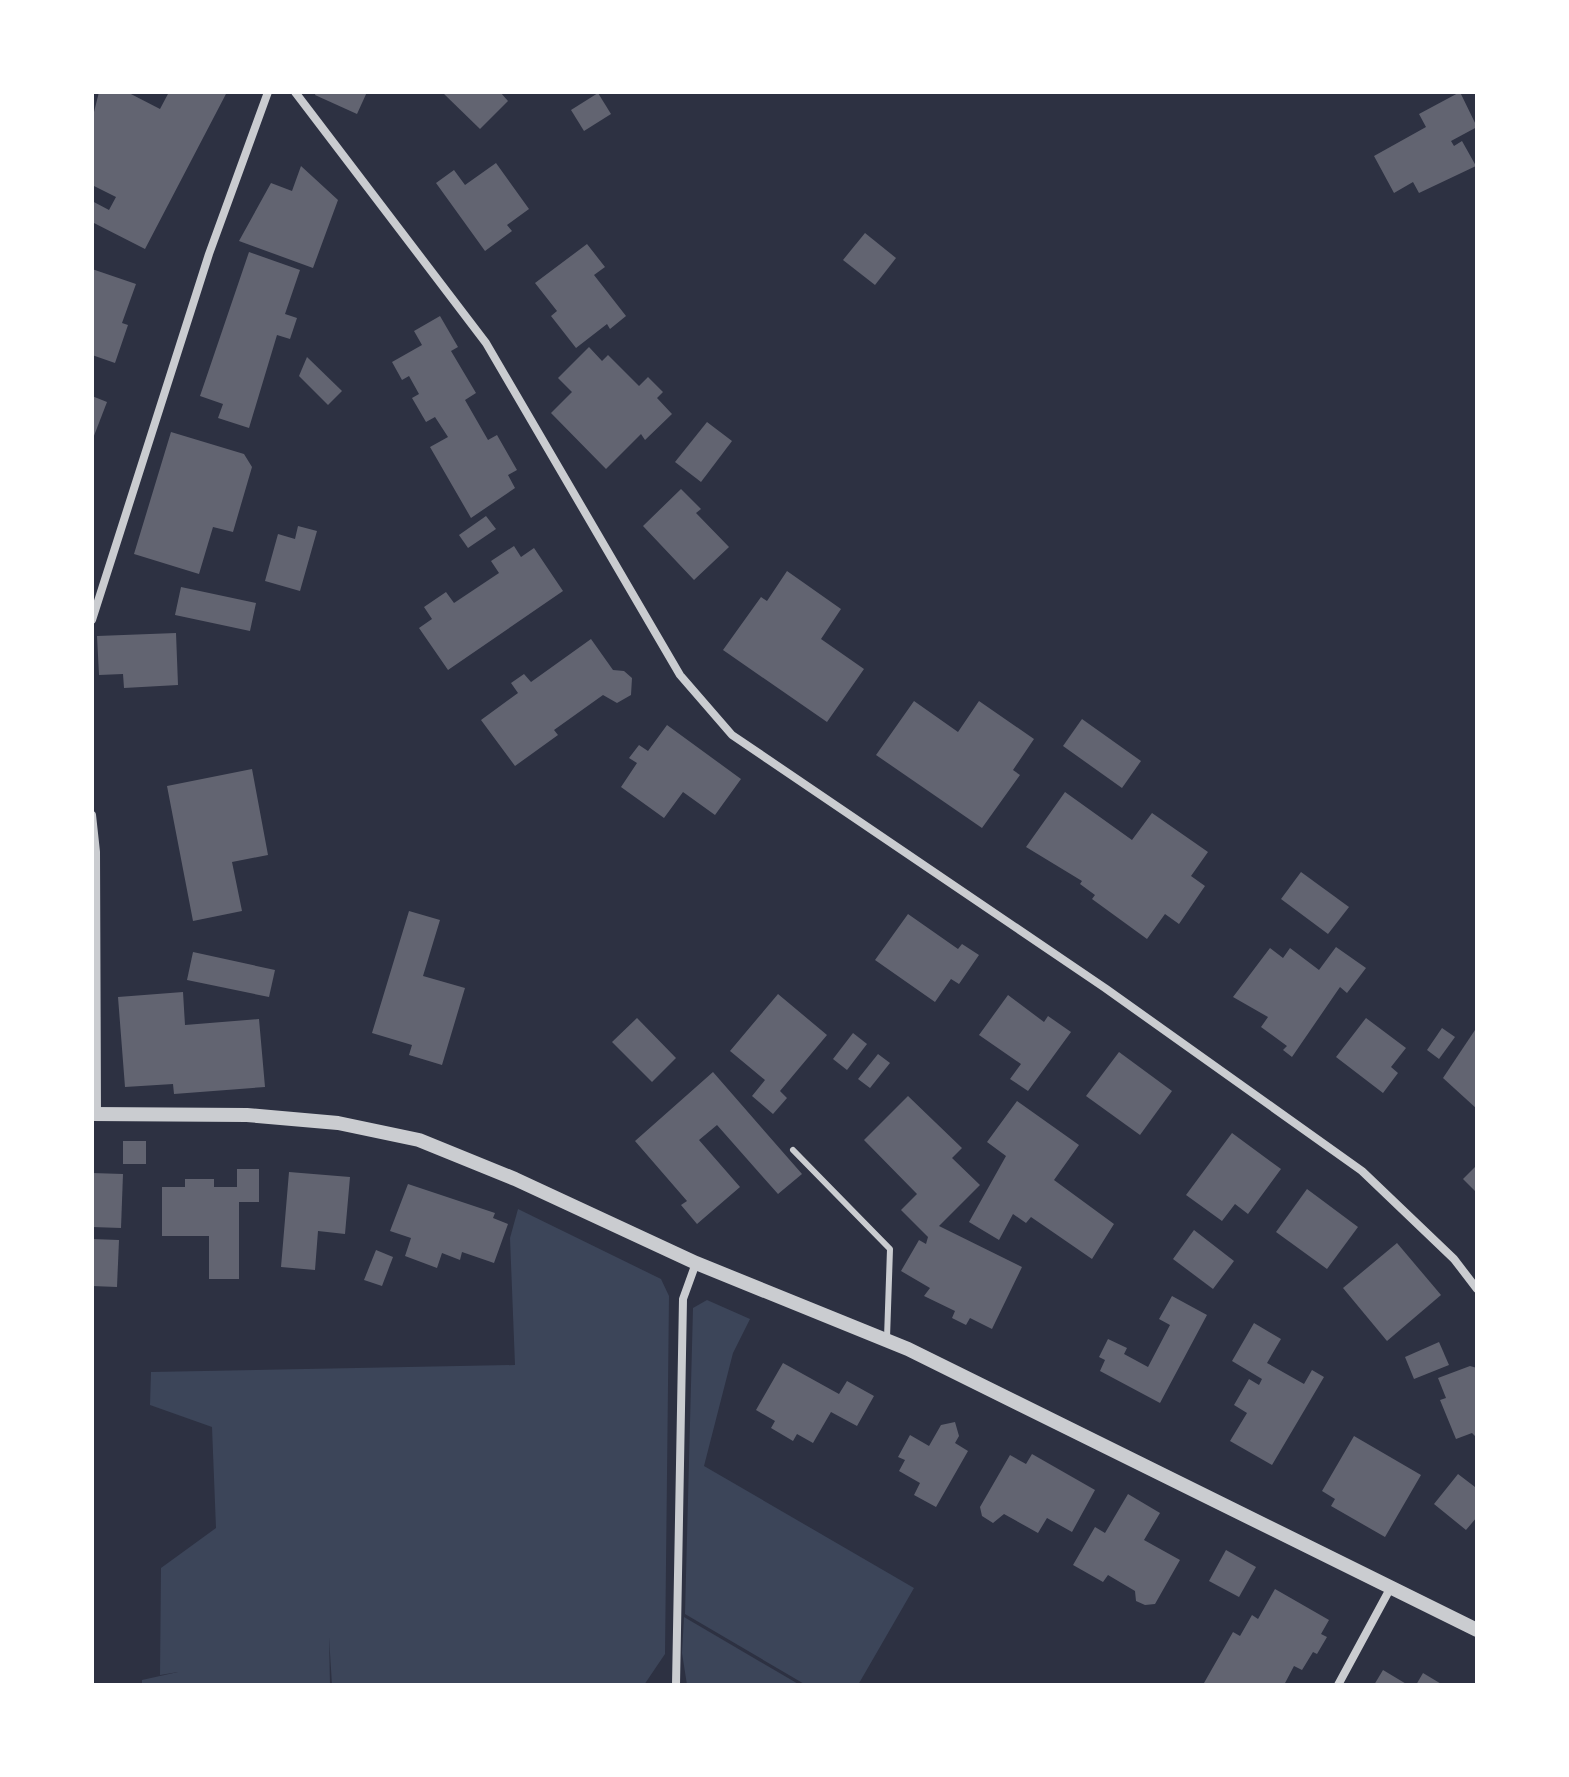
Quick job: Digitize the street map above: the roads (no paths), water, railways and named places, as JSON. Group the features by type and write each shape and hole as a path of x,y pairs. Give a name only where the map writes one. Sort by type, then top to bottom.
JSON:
{"street":[{"path":"92,620 209,254 268,92"},
{"path":"295,92 486,343 680,675 732,735 1105,988 1362,1171 1454,1259 1477,1289"},
{"path":"92,815 96,852 94,1114 247,1115 338,1123 419,1140 515,1179 696,1263 887,1341 1477,1630"},
{"path":"676,1685 683,1299 696,1263"},
{"path":"1338,1685 1392,1586"}],"lane":[{"path":"793,1150 890,1249 887,1341"}]}
